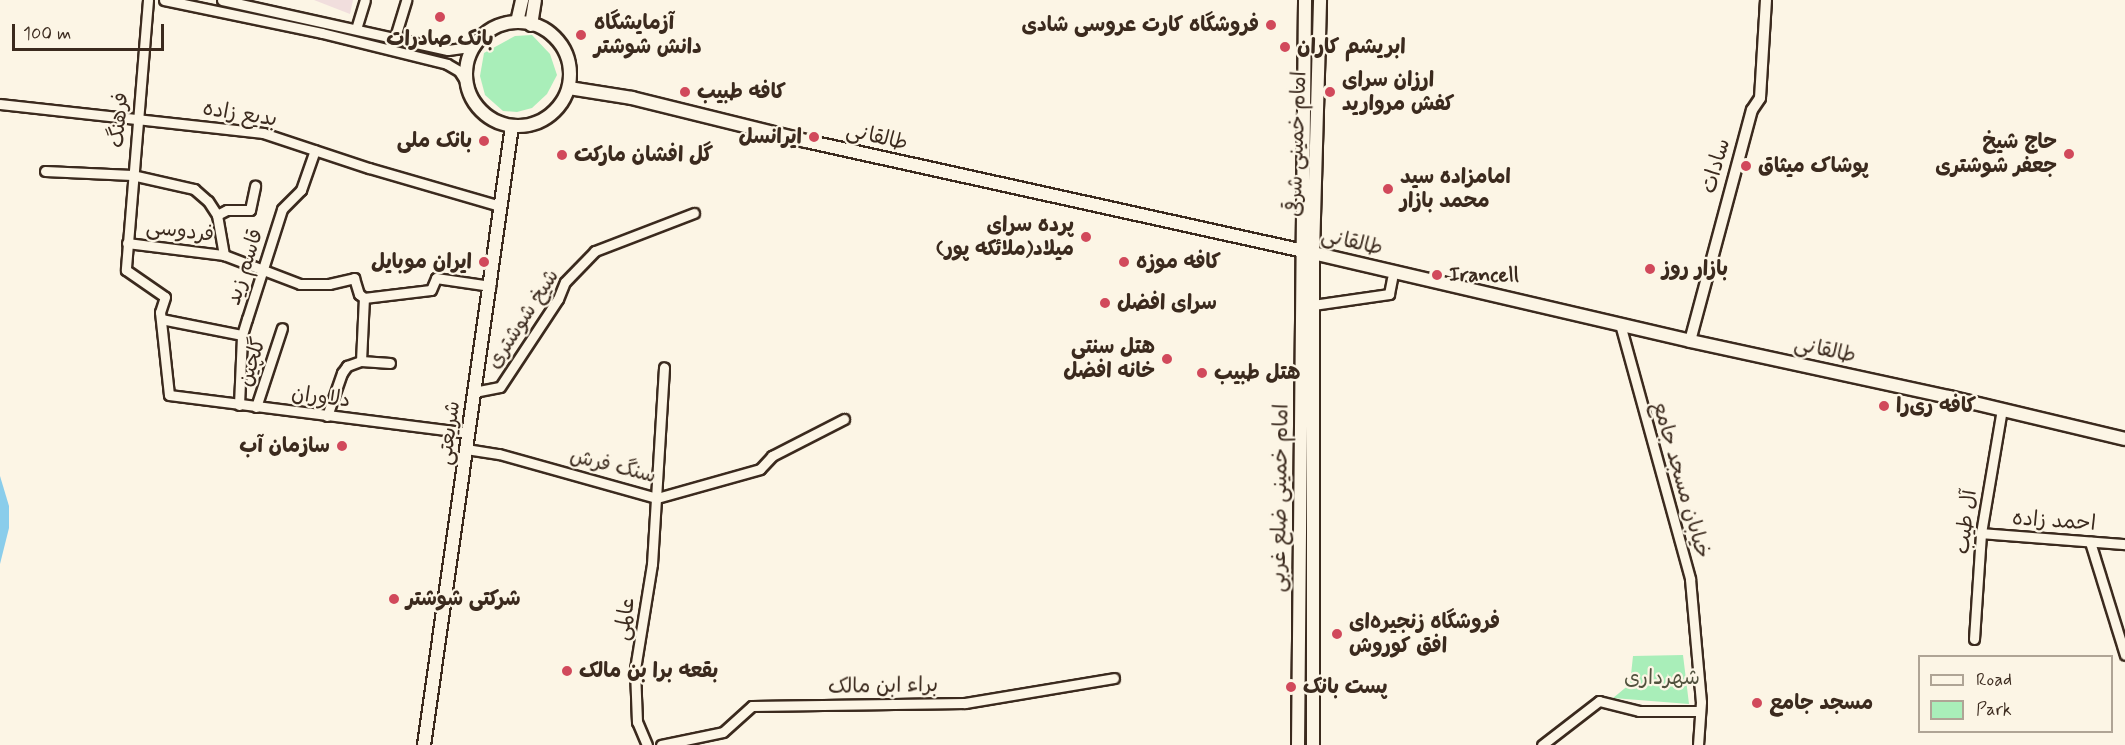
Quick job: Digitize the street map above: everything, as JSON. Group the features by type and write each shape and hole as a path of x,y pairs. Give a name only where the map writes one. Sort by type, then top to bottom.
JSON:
{"main road":[{"path":"517,22 522,0"},
{"path":"531,25 535,0"},
{"name":"امام خمینی شرقی","path":"1305,0 1307,252"},
{"name":"امام خمینی شرقی","path":"1307,252 1320,0"},
{"path":"517,22 541,27 555,38 566,53 570,70 569,88 563,102 547,117 527,126 512,126 496,121 483,112 473,99 467,84 468,64 475,46 488,32 505,24 517,22"},
{"name":"طالقانی","path":"569,88 632,98 806,141 1307,252 1690,341 2002,409 2125,439"},
{"name":"شریعتی","path":"424,745 512,126"},
{"name":"امام خمینی ضلع غربی","path":"1307,252 1313,305 1313,745"},
{"name":"امام خمینی ضلع غربی","path":"1298,745 1307,252"}],"street":[{"name":"فرهنگ","path":"148,0 136,118 126,270 165,297 161,319"},
{"path":"164,0 322,33 447,64 459,71 467,84"},
{"path":"222,0 448,50 475,46"},
{"path":"356,29 365,0"},
{"path":"395,37 405,0"},
{"name":"سادات","path":"1690,341 1752,110 1760,98 1766,0"},
{"name":"بدیع زاده","path":"0,104 263,133 500,206"},
{"name":"قاسم زید","path":"239,405 242,335 282,209 301,190 315,150"},
{"path":"45,171 132,175 194,189 208,201 217,215 224,255"},
{"path":"217,215 227,210 250,210 255,186"},
{"name":"شیخ شوشتری","path":"474,392 500,387 558,299 565,282 595,251 694,213"},
{"name":"فردوسی","path":"127,243 224,255 263,267 300,284 329,284 354,278 359,294 364,298"},
{"path":"361,361 364,298 431,290 436,278 490,286"},
{"path":"1313,305 1389,294 1392,278"},
{"path":"161,319 242,335"},
{"name":"دلاوران","path":"161,319 169,395 468,433"},
{"name":"خیابان مسجد جامع","path":"1620,324 1690,579 1700,711"},
{"name":"گلچین","path":"256,407 282,328"},
{"path":"327,416 342,373 347,366 361,361 390,363"},
{"name":"عالمی","path":"647,745 638,722 635,669 652,564 664,367"},
{"name":"آل طیب","path":"1974,639 1981,533 2002,409"},
{"name":"سنگ فرش","path":"466,449 499,454 657,498 760,469 772,456 843,419"},
{"name":"احمد زاده","path":"1981,533 2125,544"},
{"path":"2090,542 2125,655"},
{"name":"براء ابن مالک","path":"661,745 723,732 752,706 965,703 1114,678"},
{"path":"1542,745 1599,701 1639,711 1700,711 1698,745"}],"shaded area":[{"path":"314,0 353,0 350,14"}],"green space":[{"path":"532,35 550,54 557,75 547,94 532,108 517,112 503,111 485,95 480,76 484,53 515,36"},
{"name":"شهرداری","path":"1683,655 1689,704 1613,698 1630,684 1633,656"}],"water":[{"path":"0,476 9,506 9,528 0,564"}],"place":[{"name":"بانک صادرات","path":"440,17"},
{"name":"فروشگاه کارت عروسی شادی","path":"1271,25"},
{"name":"آزمایشگاه دانش شوشتر","path":"581,35"},
{"name":"ابریشم کاران","path":"1285,47"},
{"name":"کافه طبیب","path":"685,92"},
{"name":"ارزان سرای کفش مروارید","path":"1330,92"},
{"name":"ایرانسل","path":"814,137"},
{"name":"بانک ملی","path":"484,141"},
{"name":"حاج شیخ جعفر شوشتری","path":"2069,154"},
{"name":"گل افشان مارکت","path":"562,155"},
{"name":"پوشاک میثاق","path":"1746,166"},
{"name":"امامزاده سید محمد بازار","path":"1388,189"},
{"name":"پرده سرای میلاد(ملائکه پور)","path":"1086,237"},
{"name":"ایران موبایل","path":"484,262"},
{"name":"کافه موزه","path":"1124,262"},
{"name":"بازار روز","path":"1650,269"},
{"name":"Irancell","path":"1437,275"},
{"name":"سرای افضل","path":"1105,303"},
{"name":"هتل سنتی خانه افضل","path":"1167,359"},
{"name":"هتل طبیب","path":"1202,373"},
{"name":"کافه‌ ری‌را","path":"1884,406"},
{"name":"سازمان آب","path":"342,446"},
{"name":"شرکتی شوشتر","path":"394,599"},
{"name":"فروشگاه زنجیره‌ای افق کوروش","path":"1337,634"},
{"name":"بقعه برا بن مالک","path":"567,671"},
{"name":"پست بانک","path":"1291,687"},
{"name":"مسجد جامع","path":"1757,703"}]}
